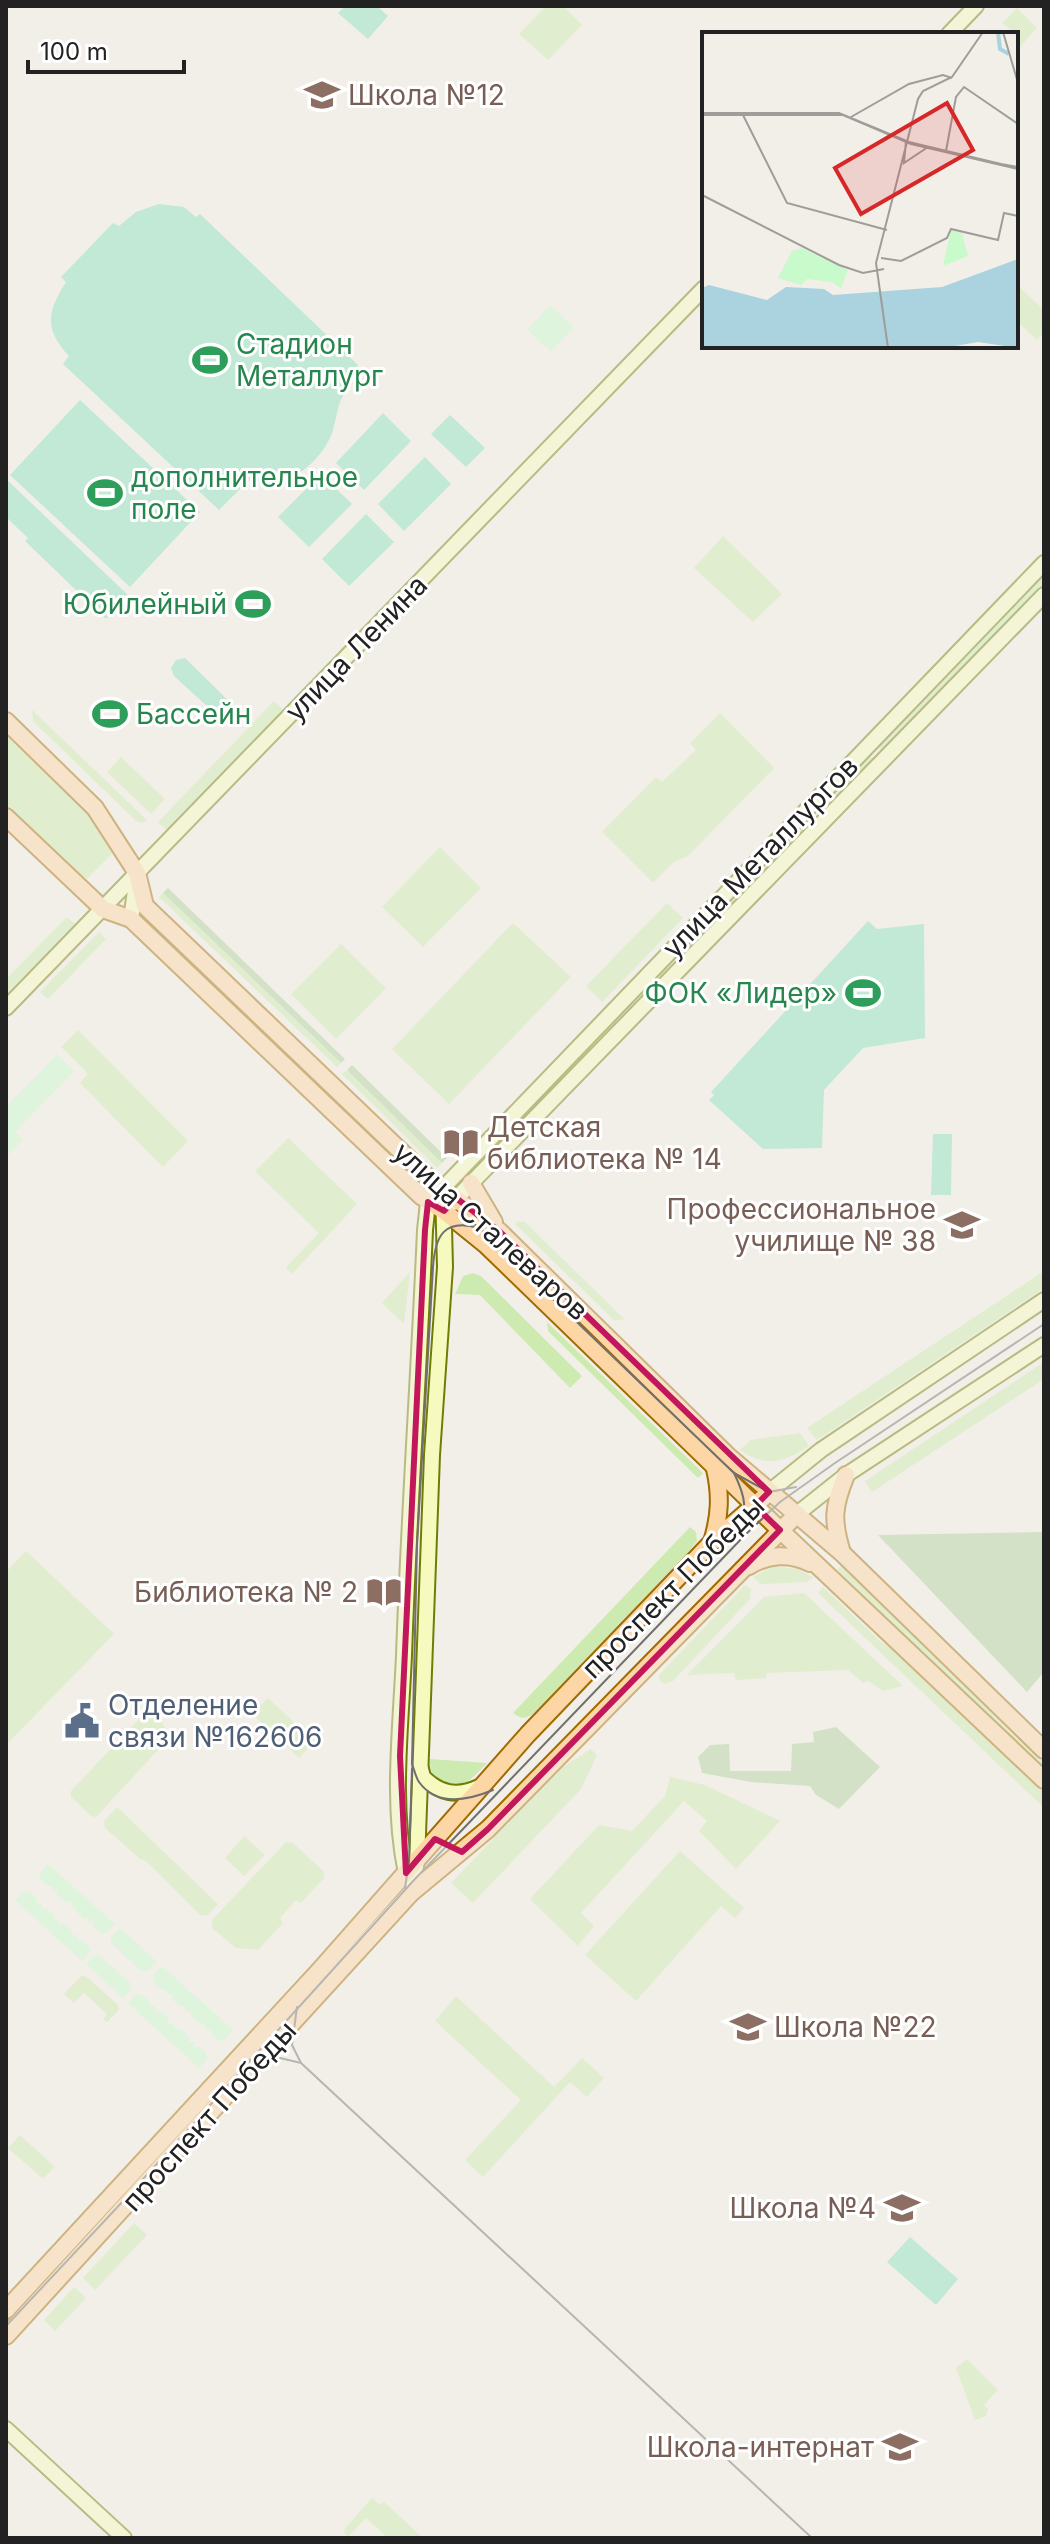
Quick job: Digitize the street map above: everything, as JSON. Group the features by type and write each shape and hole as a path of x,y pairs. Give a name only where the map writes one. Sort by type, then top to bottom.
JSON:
{"main road":[{"name":"улица Сталеваров","path":"6,721 95,808 137,873 145,906 424,1173 499,1231 727,1455 843,1554 1044,1750"},
{"name":"улица Сталеваров","path":"6,817 103,909 131,919 428,1202 486,1245 714,1467 1044,1780"},
{"path":"471,1183 499,1231"},
{"path":"712,1542 720,1515 720,1491 714,1467"},
{"path":"843,1554 834,1528 836,1502 846,1475"},
{"name":"проспект Победы","path":"6,2310 117,2192 528,1734 712,1542 769,1492"},
{"name":"проспект Победы","path":"6,2336 411,1893 488,1829 797,1514"},
{"path":"741,1571 758,1560 782,1555 802,1559 826,1571"},
{"path":"443,1829 443,1846 454,1852 462,1852"}],"street":[{"path":"951,32 976,6"},
{"name":"улица Ленина","path":"6,1008 702,290"},
{"name":"улица Металлургов","path":"450,1193 1044,563"},
{"name":"улица Металлургов","path":"450,1193 471,1183 1044,595"},
{"path":"131,919 137,873"},
{"name":"проспект Победы","path":"411,1893 432,1455 445,1267 444,1211 450,1193"},
{"name":"проспект Победы","path":"411,1867 402,1854 400,1741 408,1513 428,1202"},
{"name":"проспект Победы","path":"769,1492 821,1450 1044,1300"},
{"name":"проспект Победы","path":"797,1514 846,1475 1044,1345"},
{"path":"419,1757 423,1777 440,1791 465,1794 483,1785"},
{"path":"6,2429 124,2538"}],"highlighted area":[{"path":"456,1198 499,1231 769,1492 755,1506 780,1530 488,1829 462,1852 435,1839 406,1873 400,1756 425,1230 428,1202 444,1211"}],"green space":[{"path":"345,6 377,6 388,16 368,39 338,13"},
{"path":"546,6 563,6 582,25 548,60 519,34"},
{"path":"1017,8 1037,28 1018,49 1018,32 1002,23"},
{"name":"Стадион Металлург","path":"159,204 184,207 196,217 200,214 358,365 342,382 346,391 339,404 331,435 314,461 297,474 279,482 248,481 219,510 63,364 69,356 52,329 52,311 66,282 61,277 113,223 119,226 136,212"},
{"path":"1018,286 1044,310 1044,333 1037,340 1018,322"},
{"path":"550,305 574,327 551,352 527,329"},
{"name":"дополнительное поле","path":"80,400 200,512 130,587 10,475"},
{"path":"383,413 411,441 364,490 336,463"},
{"path":"450,415 485,448 466,467 431,434"},
{"path":"425,457 451,484 404,531 378,504"},
{"path":"321,474 352,504 309,547 278,517"},
{"path":"6,479 129,596 106,619 25,541 28,538 6,517"},
{"path":"366,514 394,542 349,586 322,559"},
{"path":"723,536 782,594 753,622 694,568"},
{"path":"1044,572 1044,585 883,752 877,746"},
{"path":"185,658 239,711 229,721 219,717 174,676 171,668 176,660"},
{"path":"274,701 286,712 169,832 158,822"},
{"path":"32,710 147,820 141,823 135,820 33,721"},
{"path":"720,713 774,768 688,856 674,862 653,883 602,832 656,777 662,782 696,750 690,743"},
{"path":"6,730 93,813 113,853 87,879 67,866 6,807"},
{"path":"868,754 875,760 509,1134 506,1131"},
{"path":"121,757 165,799 151,814 107,772"},
{"path":"440,847 481,888 423,947 382,907"},
{"path":"168,888 345,1059 341,1063 163,893"},
{"path":"163,893 341,1063 337,1067 159,897"},
{"path":"667,903 683,918 602,1002 586,986"},
{"path":"142,913 321,1084 316,1089 136,919"},
{"path":"67,917 75,924 6,994 6,979"},
{"name":"ФОК «Лидер»","path":"868,921 877,929 924,924 925,1038 863,1048 824,1090 822,1148 763,1149 709,1100 714,1095 711,1092"},
{"path":"513,923 571,977 449,1104 392,1049"},
{"path":"99,932 106,939 48,999 40,992"},
{"path":"341,944 386,988 336,1039 291,994"},
{"path":"78,1030 188,1141 163,1167 80,1083 88,1074 61,1047"},
{"path":"57,1055 74,1071 15,1132 23,1140 6,1157 6,1107"},
{"path":"352,1065 447,1158 442,1163 347,1070"},
{"path":"347,1070 442,1163 437,1168 342,1074"},
{"path":"933,1134 952,1134 951,1195 931,1195"},
{"path":"288,1138 357,1204 292,1274 286,1267 319,1233 255,1171"},
{"path":"525,1222 624,1319 615,1321 515,1224"},
{"path":"1044,1271 1044,1288 817,1440 807,1428"},
{"path":"410,1272 404,1324 382,1303"},
{"path":"473,1273 481,1276 582,1376 570,1388 480,1295 455,1294 463,1276"},
{"path":"547,1322 703,1473 698,1478 548,1331"},
{"path":"1044,1362 1044,1379 872,1492 865,1481"},
{"path":"800,1433 809,1446 783,1459 767,1461 740,1450 750,1440"},
{"path":"690,1527 696,1532 697,1541 688,1552 534,1713 523,1718 513,1713"},
{"path":"1043,1532 1043,1673 1027,1692 878,1535"},
{"path":"26,1551 114,1634 6,1745 6,1572"},
{"path":"843,1564 1044,1758 1044,1770 837,1570"},
{"path":"773,1566 797,1569 813,1577 807,1582 760,1584 753,1577"},
{"path":"745,1585 751,1589 750,1599 673,1681 664,1684 659,1680 659,1675"},
{"path":"823,1587 881,1642 901,1655 1044,1792 1044,1808 818,1593"},
{"path":"804,1593 903,1686 883,1691 868,1681 863,1683 848,1670 766,1673 766,1678 736,1680 734,1673 687,1675 764,1597"},
{"path":"268,1698 314,1741 299,1758 252,1714"},
{"path":"145,1713 161,1721 169,1738 96,1817 91,1816 71,1797 71,1791"},
{"path":"836,1727 880,1767 839,1809 816,1795 810,1786 751,1782 702,1773 698,1757 710,1745 729,1744 730,1771 791,1771 792,1744 814,1742 813,1732"},
{"path":"591,1749 597,1755 581,1789 473,1903 451,1883 560,1769"},
{"path":"430,1759 487,1763 465,1783 453,1787 434,1777"},
{"path":"670,1777 705,1785 780,1821 736,1869 699,1831 707,1821 684,1801 581,1913 594,1926 578,1946 530,1899 599,1825 632,1831 665,1796"},
{"path":"117,1807 218,1904 207,1916 200,1915 146,1861 105,1828 104,1821"},
{"path":"244,1836 265,1855 244,1876 225,1858"},
{"path":"286,1842 293,1843 324,1872 324,1878 301,1903 296,1900 280,1918 283,1923 258,1950 236,1948 212,1928 212,1920"},
{"path":"680,1851 744,1908 735,1918 721,1906 636,2001 585,1955"},
{"path":"48,1864 115,1924 106,1933 100,1933 93,1927 93,1922 88,1923 89,1918 84,1919 76,1907 71,1907 71,1902 66,1902 57,1895 57,1891 53,1891 53,1887 40,1879 40,1873"},
{"path":"23,1892 29,1892 37,1899 37,1904 42,1903 42,1908 54,1915 55,1920 59,1919 59,1924 65,1924 72,1935 77,1935 77,1940 89,1946 90,1952 82,1961 15,1900"},
{"path":"120,1928 157,1962 148,1971 141,1971 111,1943 111,1937"},
{"path":"94,1956 100,1956 130,1983 131,1990 123,1998 86,1964"},
{"path":"162,1966 233,2030 223,2041 217,2040 211,2030 205,2029 205,2024 192,2017 191,2012 186,2012 185,2006 172,1999 172,1994 167,1994 166,1989 154,1983 153,1976"},
{"path":"82,1975 118,2005 119,2010 107,2022 103,2019 107,2014 84,1993 74,2003 64,1994"},
{"path":"136,1994 150,2001 150,2006 155,2006 155,2011 161,2011 169,2024 181,2029 189,2037 189,2042 194,2042 195,2047 206,2052 207,2059 199,2068 128,2003"},
{"path":"456,1996 554,2087 582,2058 604,2078 587,2097 570,2082 483,2177 465,2160 521,2100 435,2021"},
{"path":"20,2135 55,2167 43,2179 8,2148"},
{"path":"134,2223 147,2235 95,2290 83,2278"},
{"path":"910,2237 958,2279 936,2305 887,2262"},
{"path":"74,2287 86,2298 55,2331 44,2320"},
{"path":"967,2359 998,2390 984,2405 988,2409 986,2416 975,2420 956,2368"},
{"path":"372,2498 380,2505 384,2502 423,2538 388,2538 366,2518 348,2537 344,2533 345,2528"}],"tram line":[{"path":"493,1790 464,1798 444,1798 426,1790 412,1764 417,1545 433,1267 436,1246 444,1232 457,1226 479,1228 734,1473 769,1492 796,1487"},
{"path":"6,2326 414,1880 745,1535 780,1502 835,1463 1044,1324"},
{"path":"734,1473 744,1504 737,1536"},
{"path":"405,1888 409,1861 412,1769"},
{"path":"297,2007 292,2045 301,2063 812,2538"},
{"path":"246,2060 280,2058 301,2063"}],"place":[{"name":"Школа №12","path":"322,95"},
{"name":"Стадион Металлург","path":"210,360"},
{"name":"дополнительное поле","path":"105,493"},
{"name":"Юбилейный","path":"253,604"},
{"name":"Бассейн","path":"110,714"},
{"name":"ФОК «Лидер»","path":"863,993"},
{"name":"Детская библиотека № 14","path":"461,1143"},
{"name":"Профессиональное училище № 38","path":"962,1225"},
{"name":"Библиотека № 2","path":"384,1592"},
{"name":"Отделение связи №162606","path":"82,1721"},
{"name":"Школа №22","path":"748,2027"},
{"name":"Школа №4","path":"902,2208"},
{"name":"Школа-интернат","path":"900,2447"}]}
